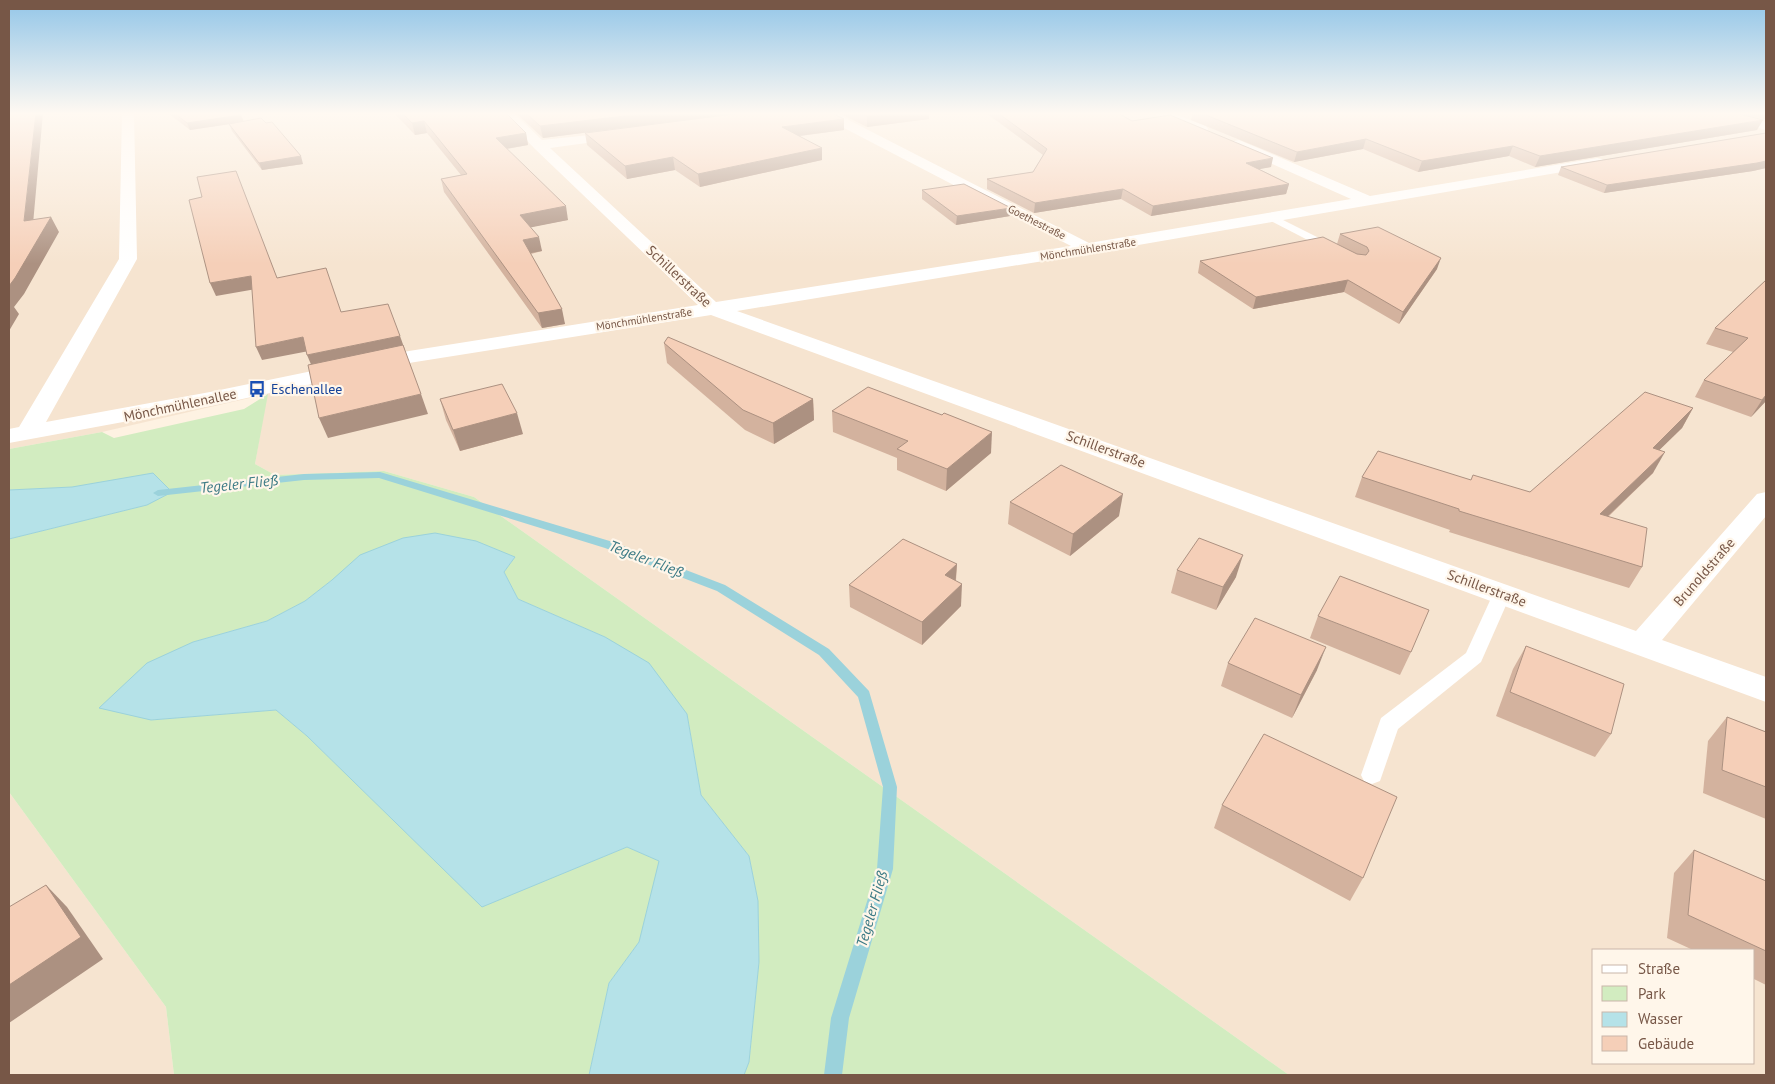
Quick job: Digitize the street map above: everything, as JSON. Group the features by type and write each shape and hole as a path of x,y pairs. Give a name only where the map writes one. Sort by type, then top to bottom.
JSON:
{"street":[{"path":"18,435 128,259 128,164"},
{"name":"Schillerstraße","path":"558,164 703,298 711,308 1766,690"},
{"name":"Goethestraße","path":"924,164 1076,242 1086,249"},
{"path":"1282,164 1368,201"},
{"name":"Mönchmühlenstraße","path":"409,357 1086,249 1591,164"},
{"name":"Mönchmühlenallee","path":"18,435 210,399 409,357"},
{"name":"Brunoldstraße","path":"1642,644 1766,500"}],"lane":[{"path":"1273,218 1349,258"},
{"path":"1372,775 1389,724 1474,657 1502,594"}],"shaded area":[{"path":"9,164 1766,164 1766,1075 1289,1075 474,497 384,471 275,475 255,464 267,394 102,432 9,449"},
{"path":"9,792 166,1007 174,1075 9,1075"}],"green space":[{"path":"268,394 255,464 275,475 384,471 474,497 1289,1075 744,1075 749,1062 759,962 758,901 749,856 701,795 687,714 605,637 518,599 504,572 515,557 332,580 305,601 267,621 193,642 151,720 276,710 307,736 482,906 627,847 660,861 639,942 609,983 589,1075 174,1075 166,1007 9,792 9,539 147,505 72,487 9,490 9,449 102,432 114,438 244,409"}],"water":[{"path":"153,473 172,492 147,505 9,539 9,490 72,487"},
{"path":"435,533 476,541 515,557 504,572 518,599 605,637 649,663 687,714 701,795 749,856 758,901 759,962 749,1062 744,1075 589,1075 609,983 639,942 659,861 627,847 482,907 307,736 276,710 151,720 99,708 147,663 193,642 267,621 305,601 360,555 403,538"}],"building":[{"path":"9,164 30,164 24,221 51,217 9,286"},
{"path":"459,164 522,164 566,206 520,215 539,237 523,240 562,309 538,313 441,179 467,174"},
{"path":"622,164 638,164 625,166"},
{"path":"683,164 748,164 698,174"},
{"path":"1038,164 1247,164 1289,184 1153,206 1123,189 1035,203 987,179 1033,172"},
{"path":"1582,164 1753,164 1607,185 1561,167"},
{"path":"236,171 277,278 326,268 341,312 388,304 400,336 307,355 303,337 256,347 251,276 210,283 189,200 202,197 197,177"},
{"path":"964,184 1011,208 957,216 922,190"},
{"path":"1378,227 1441,258 1403,312 1348,280 1256,297 1200,261 1323,237 1357,254 1366,255 1369,251 1367,247 1340,234"},
{"path":"1766,280 1766,395 1762,400 1704,380 1748,338 1715,328"},
{"path":"668,337 813,399 773,423 743,410 664,343"},
{"path":"403,345 421,394 319,418 308,365"},
{"path":"502,384 517,413 453,430 440,399"},
{"path":"868,387 992,432 947,469 897,449 908,441 832,411"},
{"path":"1645,392 1693,408 1653,448 1665,452 1600,514 1647,528 1642,567 1459,511 1459,509 1362,477 1378,451 1471,480 1473,475 1530,492"},
{"path":"1061,465 1123,494 1073,534 1010,502"},
{"path":"1199,538 1243,555 1223,587 1177,570"},
{"path":"903,539 957,564 945,575 962,584 922,622 849,585"},
{"path":"1340,576 1429,610 1411,652 1318,616"},
{"path":"1255,618 1326,647 1301,695 1228,663"},
{"path":"1526,646 1624,684 1611,734 1510,692"},
{"path":"1727,717 1766,732 1766,787 1722,770"},
{"path":"1264,734 1397,797 1363,878 1222,805"},
{"path":"1694,850 1766,881 1766,951 1688,915"},
{"path":"46,885 81,937 9,985 9,907"}],"waterway":[{"name":"Tegeler Fließ","path":"158,493 304,477 380,475 609,545 721,588 824,652 864,695 890,787 885,869 840,1018 833,1075"}],"place":[{"name":"Eschenallee","path":"257,389"}]}
